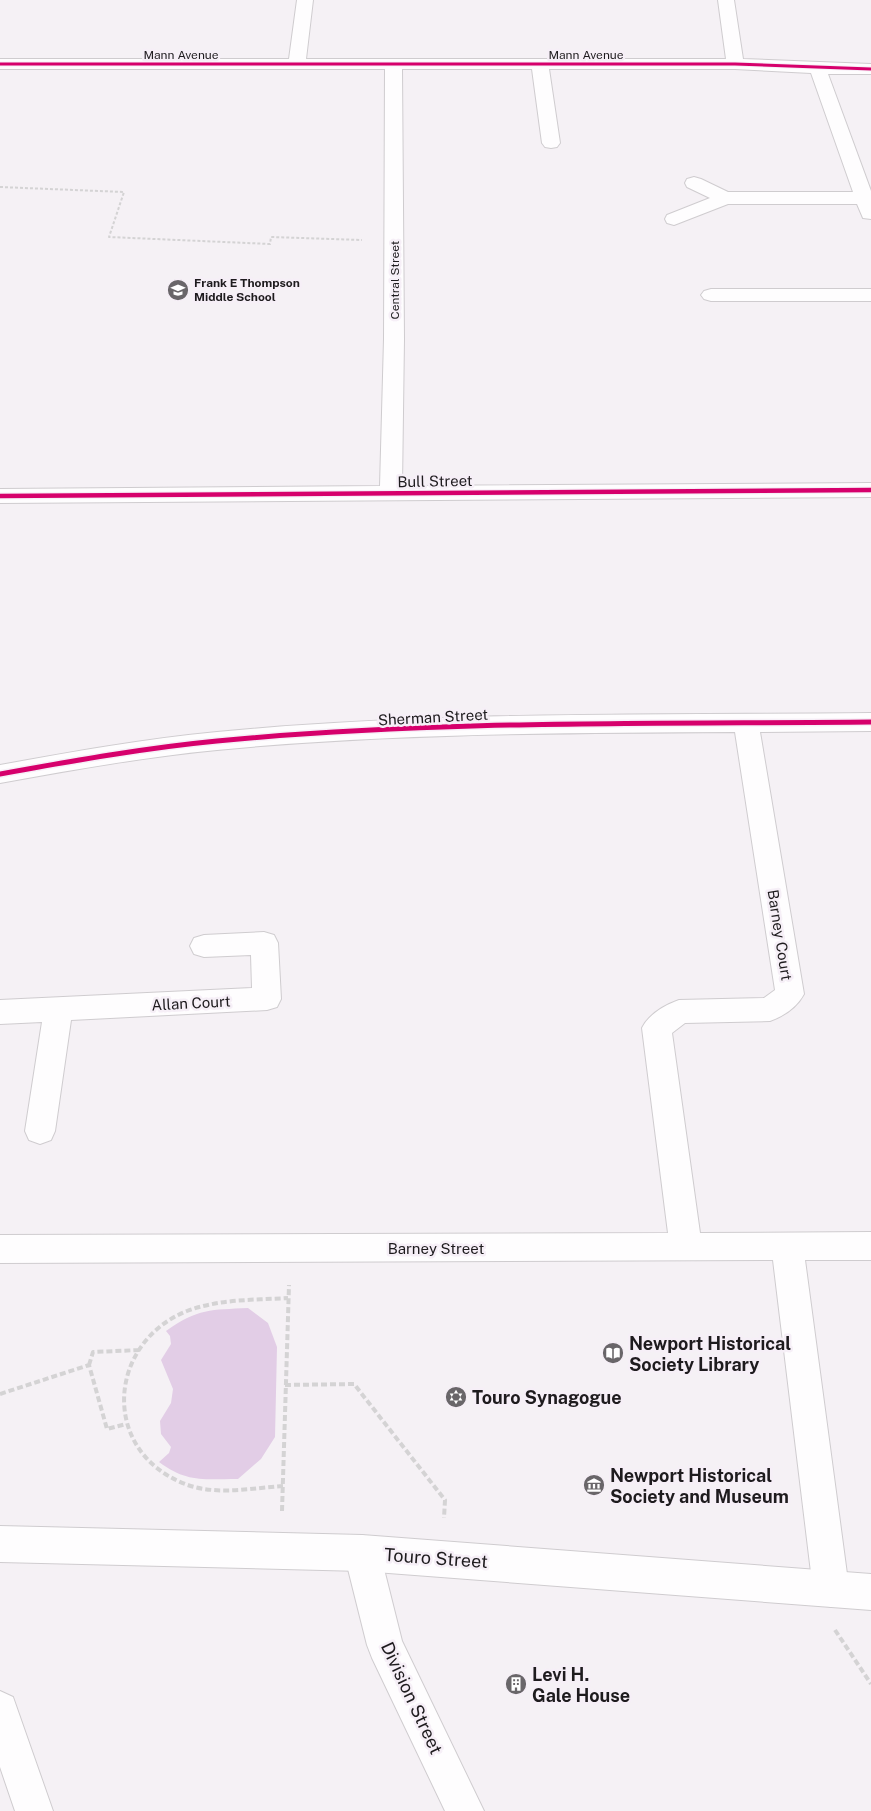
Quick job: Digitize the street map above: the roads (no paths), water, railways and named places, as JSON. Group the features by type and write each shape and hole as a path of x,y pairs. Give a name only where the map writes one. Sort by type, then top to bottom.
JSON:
{"street":[{"path":"297,66 305,0"},
{"path":"726,0 736,64"},
{"name":"Mann Avenue","path":"0,64 297,66 736,64 818,69 871,69"},
{"path":"540,65 551,143"},
{"name":"Central Street","path":"391,494 396,180 395,76 393,66"},
{"path":"694,183 725,198 868,206 818,69"},
{"path":"674,219 725,198"},
{"path":"711,295 871,295"},
{"name":"Bull Street","path":"0,496 871,490"},
{"name":"Sherman Street","path":"0,774 160,747 247,738 504,726 871,722"},
{"name":"Barney Court","path":"686,1248 657,1028 679,1012 770,1009 790,994 746,723"},
{"name":"Allan Court","path":"0,1012 267,999 264,943 204,946"},
{"path":"40,1131 58,1009"},
{"name":"Barney Street","path":"0,1249 871,1246"},
{"path":"787,1247 858,1595"},
{"name":"Touro Street","path":"0,1544 362,1553 858,1595"},
{"name":"Division Street","path":"362,1553 385,1645 465,1811"},
{"path":"0,1710 34,1811"}],"place":[{"name":"Frank E Thompson Middle School","path":"178,290"},
{"name":"Newport Historical Society Library","path":"613,1353"},
{"name":"Touro Synagogue","path":"456,1397"},
{"name":"Newport Historical Society and Museum","path":"594,1485"},
{"name":"Levi H. Gale House","path":"516,1684"}]}
